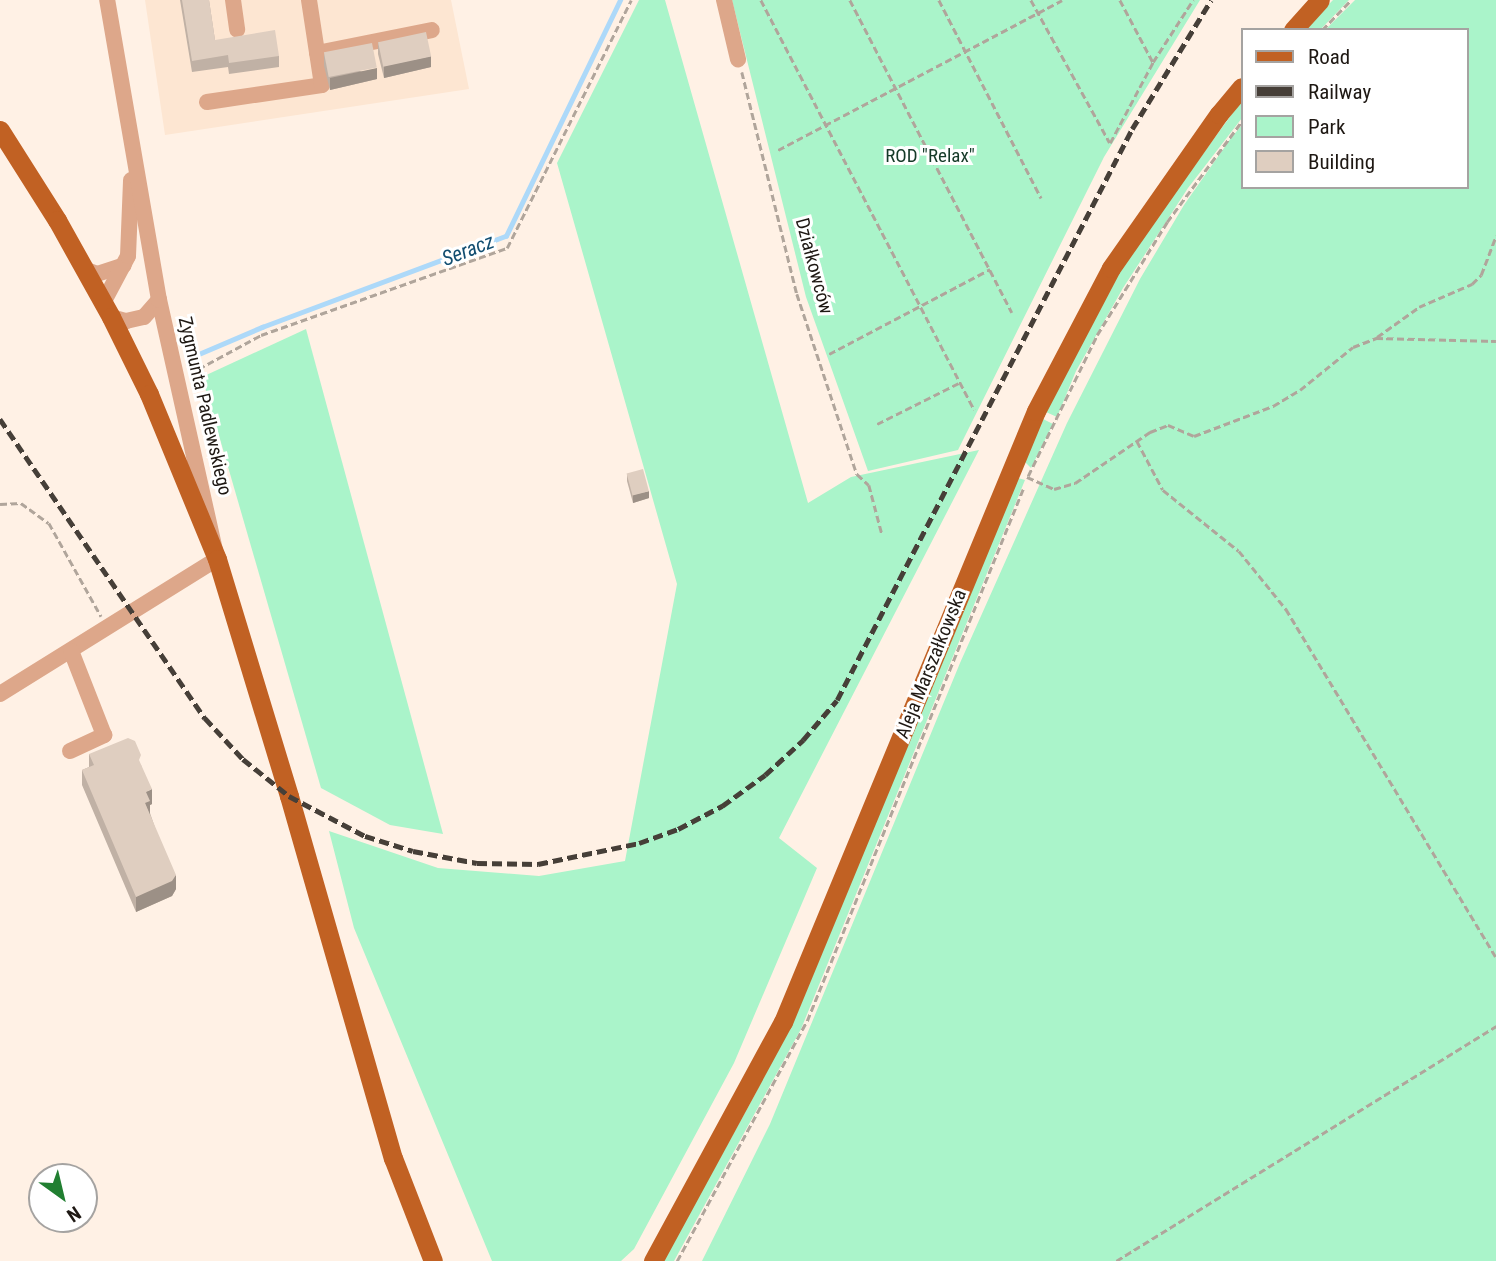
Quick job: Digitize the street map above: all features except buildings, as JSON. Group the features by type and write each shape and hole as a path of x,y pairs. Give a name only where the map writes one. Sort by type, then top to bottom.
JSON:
{"main road":[{"path":"1295,28 1320,0"},
{"name":"Aleja Marszałkowska","path":"653,1261 783,1022 1019,474 1036,411 1111,268 1219,114 1240,89"},
{"path":"0,130 107,310 149,394 217,559 383,1121 407,1196 433,1261"},
{"path":"383,1121 447,1261"}],"street":[{"name":"Zygmunta Padlewskiego","path":"107,0 175,382 211,521 217,559"},
{"path":"233,0 237,30"},
{"path":"206,102 322,85 309,0"},
{"path":"724,0 738,59"},
{"path":"317,53 432,30"},
{"name":"Zygmunta Padlewskiego","path":"131,146 129,247 107,310 126,321 144,317 159,300"},
{"path":"84,269 97,274 124,265"},
{"path":"0,694 217,559"},
{"path":"70,751 104,735 71,650"}],"path":[{"path":"175,382 261,335 507,248 631,0"},
{"path":"761,0 974,410"},
{"path":"850,0 1012,313"},
{"path":"939,0 1041,198"},
{"path":"1031,0 1110,144 1153,62 1193,0"},
{"path":"778,150 1062,0"},
{"path":"1120,0 1153,62"},
{"path":"1324,28 1351,0"},
{"name":"Działkowców","path":"738,59 797,294 857,474 869,485 881,534"},
{"path":"677,1261 807,1021 1019,474 1097,335 1167,222 1240,124"},
{"path":"1376,338 1419,307 1472,284 1481,275 1496,236"},
{"path":"829,354 990,269"},
{"path":"1019,474 1054,489 1075,483 1137,441 1168,425 1194,436 1273,406 1300,390 1353,347 1376,338 1496,341"},
{"path":"877,424 959,383"},
{"path":"1137,441 1163,491 1239,551 1286,610 1496,957"},
{"path":"0,504 21,503 50,523 83,579 107,628"},
{"path":"1116,1261 1496,1026"}],"shaded area":[{"path":"145,0 451,0 469,89 165,135"}],"green space":[{"path":"639,0 665,0 808,503 851,477 979,450 779,838 817,868 734,1063 634,1249 621,1261 492,1261 354,928 329,831 438,868 539,876 625,861 677,584 557,163"},
{"name":"ROD \"Relax\"","path":"732,0 1200,0 1104,157 958,450 868,471 806,297"},
{"path":"1333,0 1349,0 1322,28 1306,28"},
{"path":"1355,0 1496,0 1496,1261 702,1261 770,1124 960,663 1067,423 1140,279 1184,205 1231,138 1240,127 1240,189 1468,189 1468,28 1327,28"},
{"path":"1240,103 1240,121 1188,188 1123,288 1076,371 1057,417 1046,412 1074,351 1127,259"},
{"path":"306,329 443,834 390,825 321,788 202,377"},
{"path":"1043,419 1053,424 1031,468 1024,461"},
{"path":"1018,478 1025,480 801,1029 674,1261 663,1261 798,1011"}],"waterway":[{"name":"Seracz","path":"187,359 262,327 506,236 620,0"}],"railway":[{"path":"0,419 205,718 243,759 289,796 365,836 413,851 477,863 538,864 639,843 678,829 722,806 765,775 803,740 837,700 1132,129 1211,0"}]}
